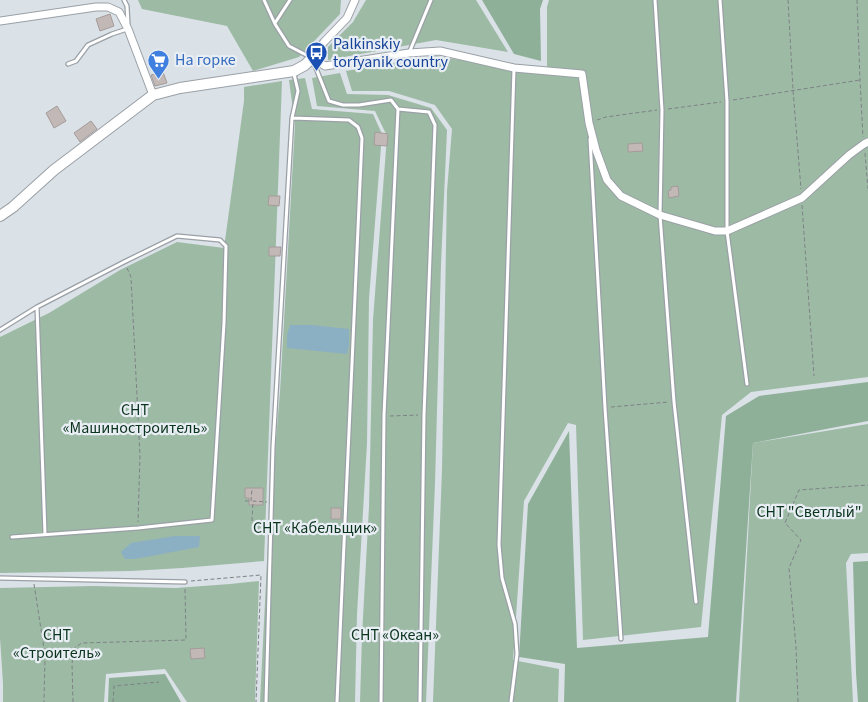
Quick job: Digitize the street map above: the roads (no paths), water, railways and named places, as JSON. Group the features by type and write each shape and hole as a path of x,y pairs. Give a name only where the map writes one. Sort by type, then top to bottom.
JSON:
{"street":[{"path":"0,216 13,207 54,170 153,95 180,88 294,71 305,65 347,18 356,0"},
{"path":"0,21 96,7 108,7 119,12 128,29 153,95"},
{"path":"312,58 325,66 409,53 440,51 514,68 582,74 589,123 607,180 621,196 660,215 715,231 727,231 802,198 849,155 866,143"}],"lane":[{"path":"68,64 76,61 88,46 112,34 128,29 127,6 124,0"},
{"path":"264,0 275,24 289,46 312,58 329,101 343,105 359,105 391,100 398,109 384,415 381,702"},
{"path":"275,24 290,0"},
{"path":"409,53 431,0"},
{"path":"655,0 662,110 660,215 674,402 696,602"},
{"path":"720,0 727,101 727,231 747,384"},
{"path":"511,702 517,654 515,624 502,578 499,546 514,68"},
{"path":"266,702 273,447 292,118 298,91 294,71"},
{"path":"398,109 430,112 435,125 424,415 420,702"},
{"path":"292,118 349,120 358,127 362,138 337,702"},
{"path":"589,123 605,408 621,639"},
{"path":"0,330 37,307 177,236 220,240 226,246 224,323 212,520 138,528 12,537"},
{"path":"37,307 45,534"},
{"path":"0,578 185,582"}],"water":[{"path":"290,325 349,329 347,354 287,348 287,335"},
{"path":"175,536 200,536 199,547 135,559 125,559 121,552 131,543"}],"place":[{"name":"Palkinskiy torfyanik country","path":"317,72"},
{"name":"На горке","path":"159,79"}],"park label":[{"name":"СНТ «Машиностроитель»","path":"135,419"},
{"name":"СНТ \"Светлый\"","path":"809,512"},
{"name":"СНТ «Кабельщик»","path":"315,528"},
{"name":"СНТ «Океан»","path":"395,635"},
{"name":"СНТ «Строитель»","path":"57,644"}]}
